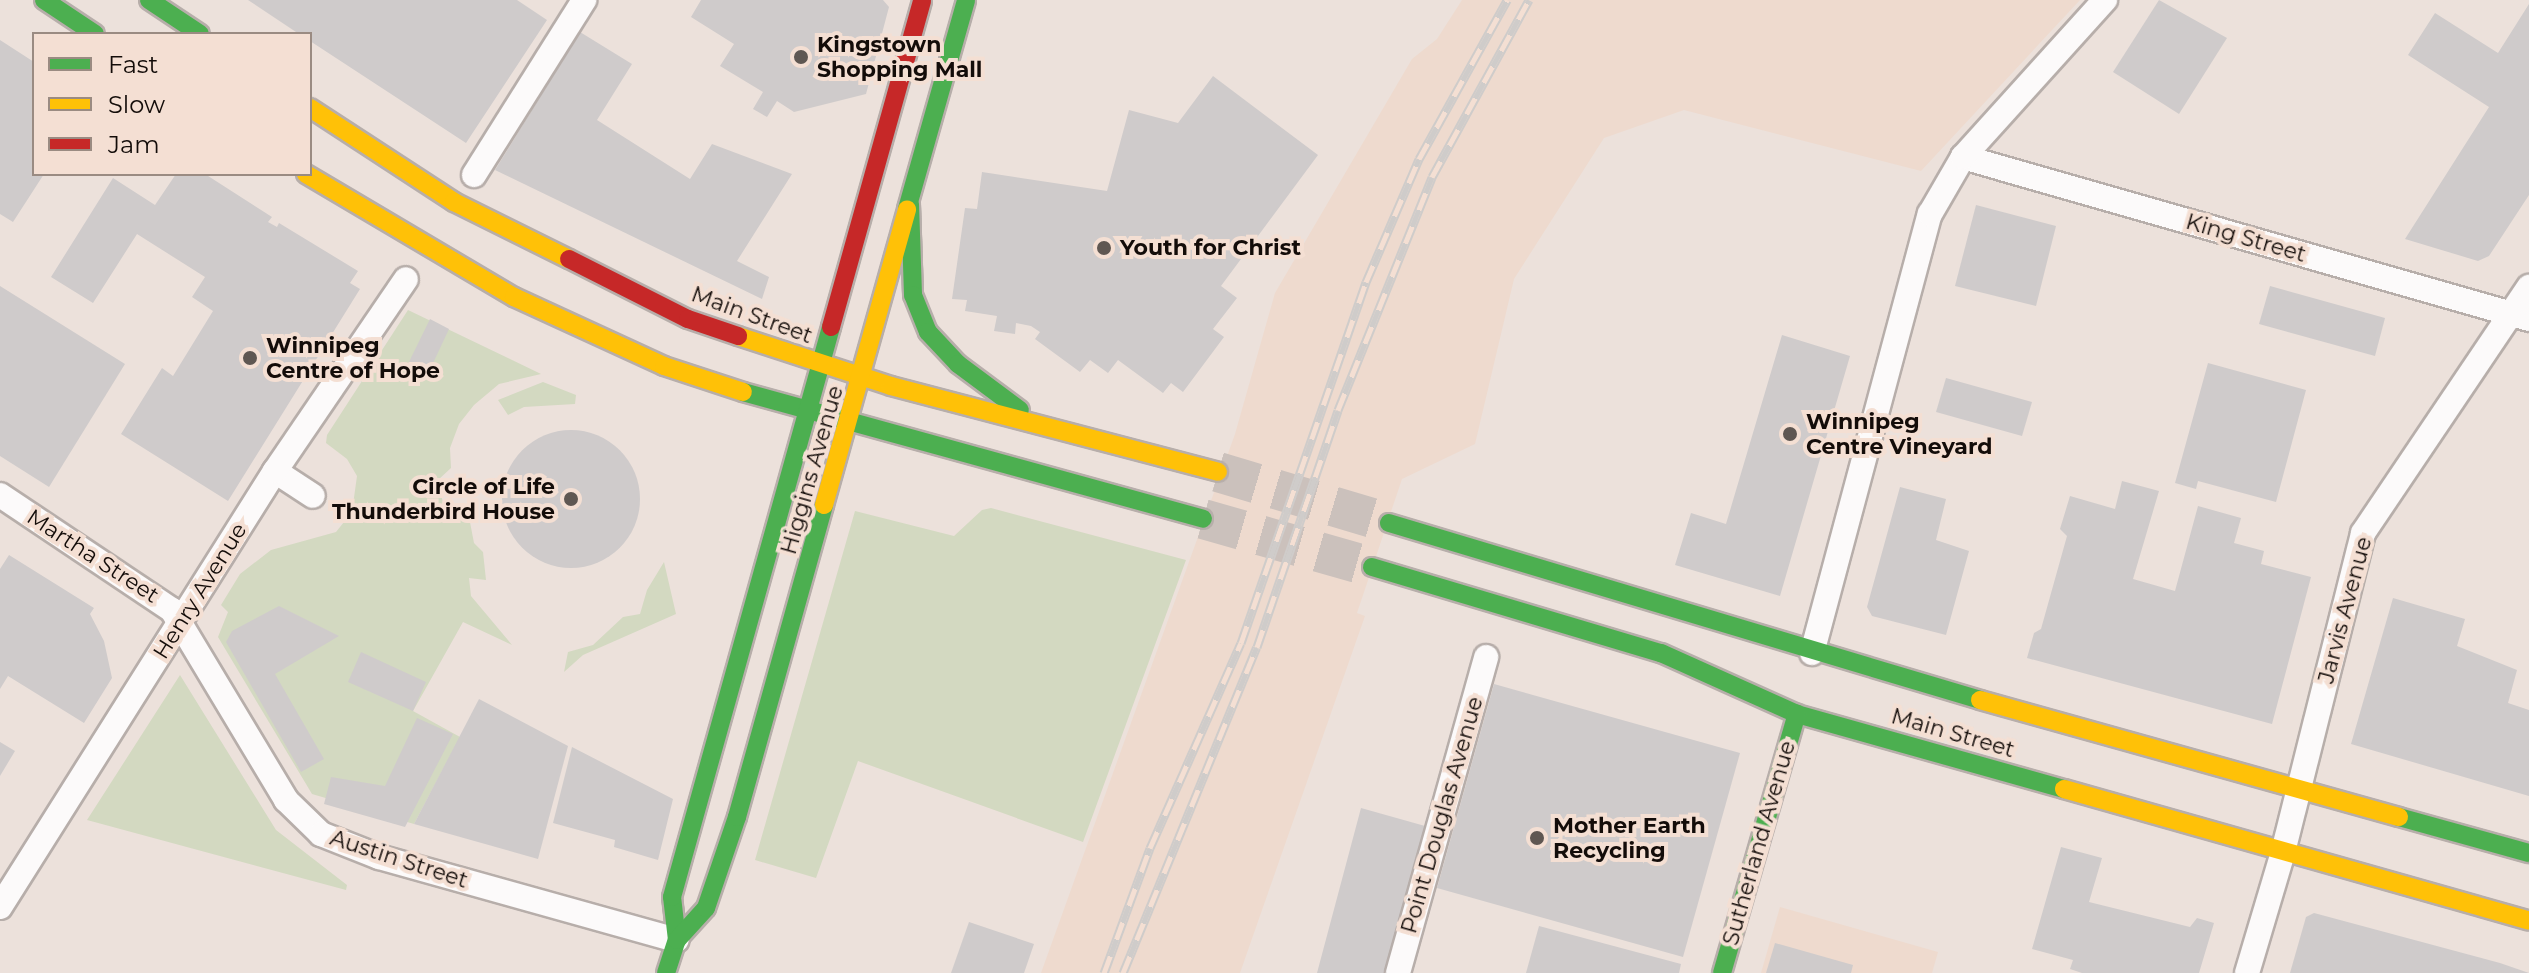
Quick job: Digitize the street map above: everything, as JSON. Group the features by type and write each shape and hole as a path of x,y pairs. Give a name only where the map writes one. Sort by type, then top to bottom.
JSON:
{"main road":[{"path":"44,0 92,32"},
{"path":"149,0 197,32"},
{"name":"Higgins Avenue","path":"666,973 677,940 706,908 723,858 850,422 966,0"},
{"name":"Higgins Avenue","path":"677,940 672,897 919,3"},
{"name":"Main Street","path":"312,109 454,202 547,252 688,319 862,377 1218,472"},
{"path":"309,176 426,249 564,323 664,366 808,411 1203,519"},
{"path":"910,204 913,295 928,332 958,364 1036,422"},
{"name":"Main Street","path":"1389,523 1812,653 2529,853"},
{"name":"Main Street","path":"1372,567 1661,653 1797,714 2529,921"},
{"name":"Sutherland Avenue","path":"1722,973 1797,714"}],"street":[{"path":"474,175 584,0"},
{"path":"1812,653 1930,214 1963,157 2105,0"},
{"name":"King Street","path":"1963,157 2520,317"},
{"name":"Henry Avenue","path":"0,907 275,471 406,279"},
{"name":"Jarvis Avenue","path":"2247,973 2283,852 2363,533 2520,317 2529,287"},
{"path":"275,471 313,496"},
{"name":"Martha Street","path":"0,495 160,600 182,622"},
{"name":"Austin Street","path":"182,622 286,800 321,834 379,857 677,940"},
{"name":"Point Douglas Avenue","path":"1398,973 1486,657"}],"shaded area":[{"path":"1462,0 2080,0 1921,171 1684,110 1604,138 1514,279 1475,444 1402,479 1357,613 1365,616 1240,973 1041,973 1235,434 1275,293 1412,59 1437,39"},
{"path":"1780,907 1938,952 1932,973 1761,973"}],"green space":[{"path":"408,310 541,374 499,384 474,405 459,424 450,448 451,468 438,480 443,503 453,516 469,517 474,543 483,552 486,580 469,578 471,596 512,645 463,622 413,711 460,737 414,824 312,794 218,637 228,612 221,605 240,574 271,550 336,532 352,512 357,476 347,459 326,443 327,435"},
{"path":"543,382 576,395 575,404 524,407 508,415 498,400"},
{"path":"991,508 1186,560 1083,842 858,761 816,878 755,860 855,511 954,536 982,510"},
{"path":"664,562 676,614 583,655 564,672 568,652 593,645 623,617 640,614 647,590"},
{"path":"180,675 276,830 347,885 346,890 87,820"}],"building":[{"path":"248,0 517,0 547,20 466,143 312,42 312,32 296,32"},
{"name":"Kingstown Shopping Mall","path":"701,0 883,0 889,7 866,94 794,112 777,101 767,117 753,109 763,92 720,66 734,44 691,17"},
{"path":"2159,0 2227,38 2179,114 2113,72"},
{"path":"2529,4 2529,195 2489,256 2478,261 2405,239 2489,107 2408,55 2435,13 2498,53"},
{"path":"580,32 632,64 597,120 690,179 712,144 792,174 737,261 769,277 762,299 495,170"},
{"path":"0,40 32,61 32,176 43,176 13,222 0,214"},
{"name":"Youth for Christ","path":"1213,76 1318,155 1221,286 1237,298 1213,329 1224,337 1183,392 1171,383 1163,393 1118,360 1108,373 1090,360 1080,372 1035,339 1040,332 1031,326 1016,323 1015,334 994,331 997,316 965,311 967,300 952,299 965,208 977,209 982,172 1107,191 1129,110 1178,123"},
{"name":"Winnipeg Centre of Hope","path":"175,176 208,176 272,217 268,222 277,227 279,223 358,271 350,283 360,289 228,501 121,434 162,368 173,376 213,311 192,297 205,277 137,234 93,303 51,277 113,178 155,205"},
{"path":"1976,205 2056,226 2036,306 1955,286"},
{"path":"0,286 125,364 49,487 0,456"},
{"path":"2270,286 2385,318 2375,356 2259,324"},
{"path":"430,319 449,329 427,376 407,366"},
{"name":"Winnipeg Centre Vineyard","path":"1782,335 1850,356 1780,596 1675,565 1691,513 1726,524"},
{"path":"2208,363 2306,390 2276,502 2198,481 2196,489 2175,483"},
{"path":"1946,378 2032,402 2022,436 1936,412"},
{"name":"Circle of Life Thunderbird House","path":"571,430 597,435 620,450 635,473 640,499 635,525 620,548 597,563 571,568 545,563 522,548 507,525 502,499 507,473 522,450 545,435"},
{"path":"2122,481 2159,491 2133,579 2175,591 2198,506 2241,518 2234,543 2264,551 2261,564 2311,577 2272,724 2027,658 2034,633 2041,629 2067,536 2060,529 2070,496 2115,509"},
{"path":"1900,487 1946,499 1936,540 1969,551 1946,635 1872,616 1867,607"},
{"path":"9,555 94,608 90,614 104,641 112,678 84,723 8,676 0,689 0,569"},
{"path":"2393,598 2465,619 2457,646 2517,670 2508,703 2529,710 2529,796 2351,744"},
{"path":"279,606 339,636 275,674 324,759 301,772 226,642 232,631"},
{"path":"361,652 426,682 413,711 348,682"},
{"name":"Mother Earth Recycling","path":"1494,684 1740,753 1683,957 1437,888"},
{"path":"479,699 568,746 538,859 414,824"},
{"path":"417,718 453,734 405,827 324,804 331,777 385,786"},
{"path":"0,742 15,751 0,776"},
{"path":"572,747 673,799 658,860 614,847 615,840 553,823"},
{"path":"1361,808 1425,826 1384,973 1317,973"},
{"path":"2061,847 2102,858 2089,902 2190,927 2197,918 2214,923 2199,973 2082,973 2070,969 2073,960 2032,949"},
{"path":"2314,913 2529,973 2290,973 2306,917"},
{"path":"969,922 1034,944 1024,973 951,973"},
{"path":"1539,926 1681,964 1679,973 1526,973"},
{"path":"1775,943 1853,965 1851,973 1766,973"}],"tunnel":[{"path":"1218,472 1389,523"},
{"path":"1203,519 1372,567"}],"railway":[{"path":"1104,973 1150,848 1241,643 1366,282 1419,159 1507,0"},
{"path":"1123,973 1257,647 1338,410 1432,177 1529,0"}],"traffic: fast":[{"path":"44,0 92,32"},
{"path":"149,0 197,32"},
{"path":"907,209 966,0"},
{"path":"910,204 913,295 928,332 958,364 1020,410"},
{"path":"677,940 672,897 831,327"},
{"path":"743,392 1203,519"},
{"path":"666,973 677,940 706,908 737,817 824,505"},
{"path":"1389,523 1980,700"},
{"path":"1372,567 1661,653 1797,714 2064,789"},
{"path":"1722,973 1797,714"},
{"path":"2399,817 2529,853"}],"traffic: slow":[{"path":"312,109 454,202 569,259"},
{"path":"309,176 514,297 664,366 743,392"},
{"path":"824,505 907,209"},
{"path":"738,336 891,386 1218,472"},
{"path":"1980,700 2399,817"},
{"path":"2064,789 2529,921"}],"traffic: jam":[{"path":"831,327 922,0"},
{"path":"569,259 688,319 738,336"}],"place":[{"name":"Kingstown Shopping Mall","path":"801,57"},
{"name":"Youth for Christ","path":"1104,248"},
{"name":"Winnipeg Centre of Hope","path":"250,358"},
{"name":"Winnipeg Centre Vineyard","path":"1790,434"},
{"name":"Circle of Life Thunderbird House","path":"571,499"},
{"name":"Mother Earth Recycling","path":"1537,838"}]}
